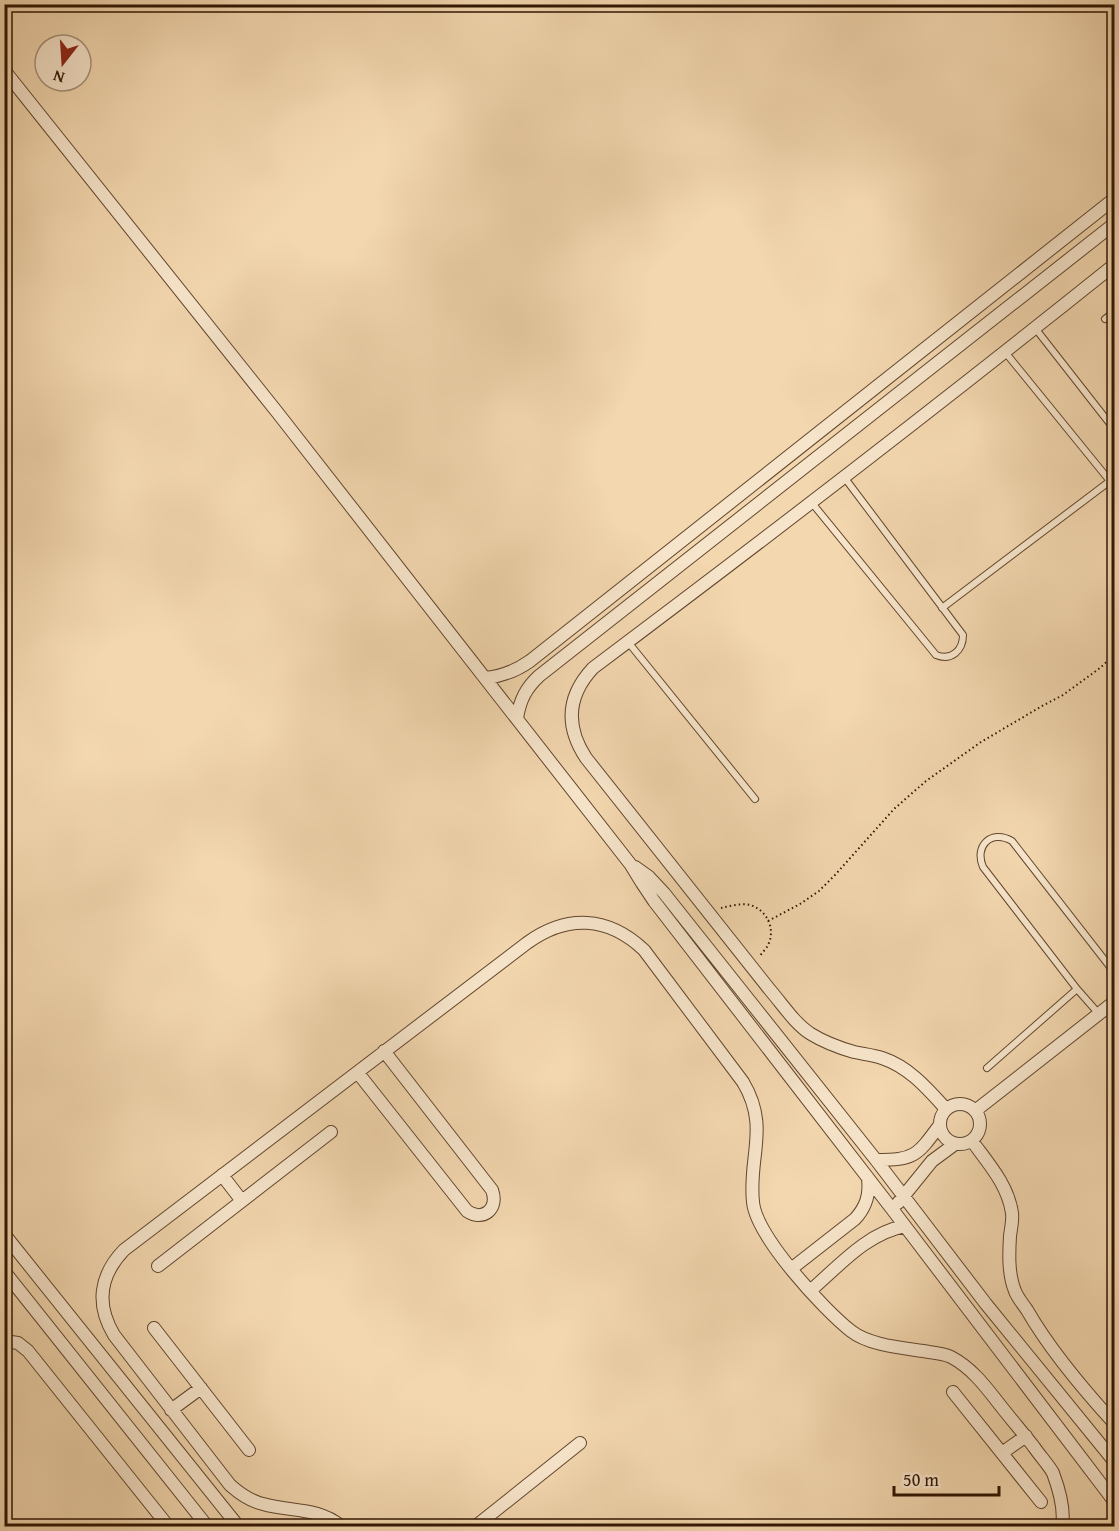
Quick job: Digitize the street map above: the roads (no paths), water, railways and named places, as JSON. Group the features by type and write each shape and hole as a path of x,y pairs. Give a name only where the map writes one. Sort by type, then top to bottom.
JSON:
{"street":[{"path":"4,70 270,403 632,865 654,901 1114,1501"},
{"path":"486,678 513,671 530,661 1114,200"},
{"path":"517,718 526,690 539,676 1114,224"},
{"path":"946,1109 923,1083 895,1063 839,1047 811,1034 790,1014 586,758 573,733 572,705 583,678 593,668 844,477 1114,265"},
{"path":"632,865 649,877 664,893 876,1160 986,1304 1114,1461"},
{"path":"341,1527 328,1518 307,1510 263,1504 240,1494 221,1476 109,1326 103,1306 103,1286 111,1266 124,1250 384,1051 539,935 552,928 580,923 594,923 608,927 634,940 644,950 748,1089 756,1110 757,1120 758,1140 752,1181 756,1217 790,1269 853,1333 865,1339 889,1345 943,1354 959,1362 979,1379 1052,1471 1063,1508 1062,1527"},
{"path":"975,1111 1114,1002"},
{"path":"358,1073 466,1211 472,1215 486,1214 494,1203 492,1190 384,1051"},
{"path":"876,1160 901,1159 917,1154 939,1126 946,1109 958,1104 964,1104 975,1111 980,1129 972,1141 962,1145 944,1138 939,1126"},
{"path":"158,1266 331,1132"},
{"path":"972,1141 1008,1196 1012,1215 1009,1254 1015,1291 1034,1323 1096,1404 1114,1423"},
{"path":"892,1209 904,1198 932,1161 955,1144"},
{"path":"222,1176 242,1201"},
{"path":"790,1269 860,1214 867,1201 868,1179"},
{"path":"810,1291 874,1238 889,1230 905,1226"},
{"path":"4,1234 238,1527"},
{"path":"4,1271 207,1527"},
{"path":"154,1328 249,1450"},
{"path":"4,1341 18,1343 28,1351 168,1527"},
{"path":"171,1410 201,1389"},
{"path":"953,1392 1041,1502"},
{"path":"1002,1453 1026,1436"},
{"path":"476,1527 580,1443"}],"lane":[{"path":"1106,319 1114,312"},
{"path":"1035,328 1114,429"},
{"path":"942,608 1112,483 1005,352"},
{"path":"811,502 936,655 946,657 956,653 962,645 963,635 844,477"},
{"path":"628,642 755,799"},
{"path":"1099,1014 983,867 980,856 988,840 1003,837 1012,841 1114,972"},
{"path":"987,1068 1077,989"}]}
